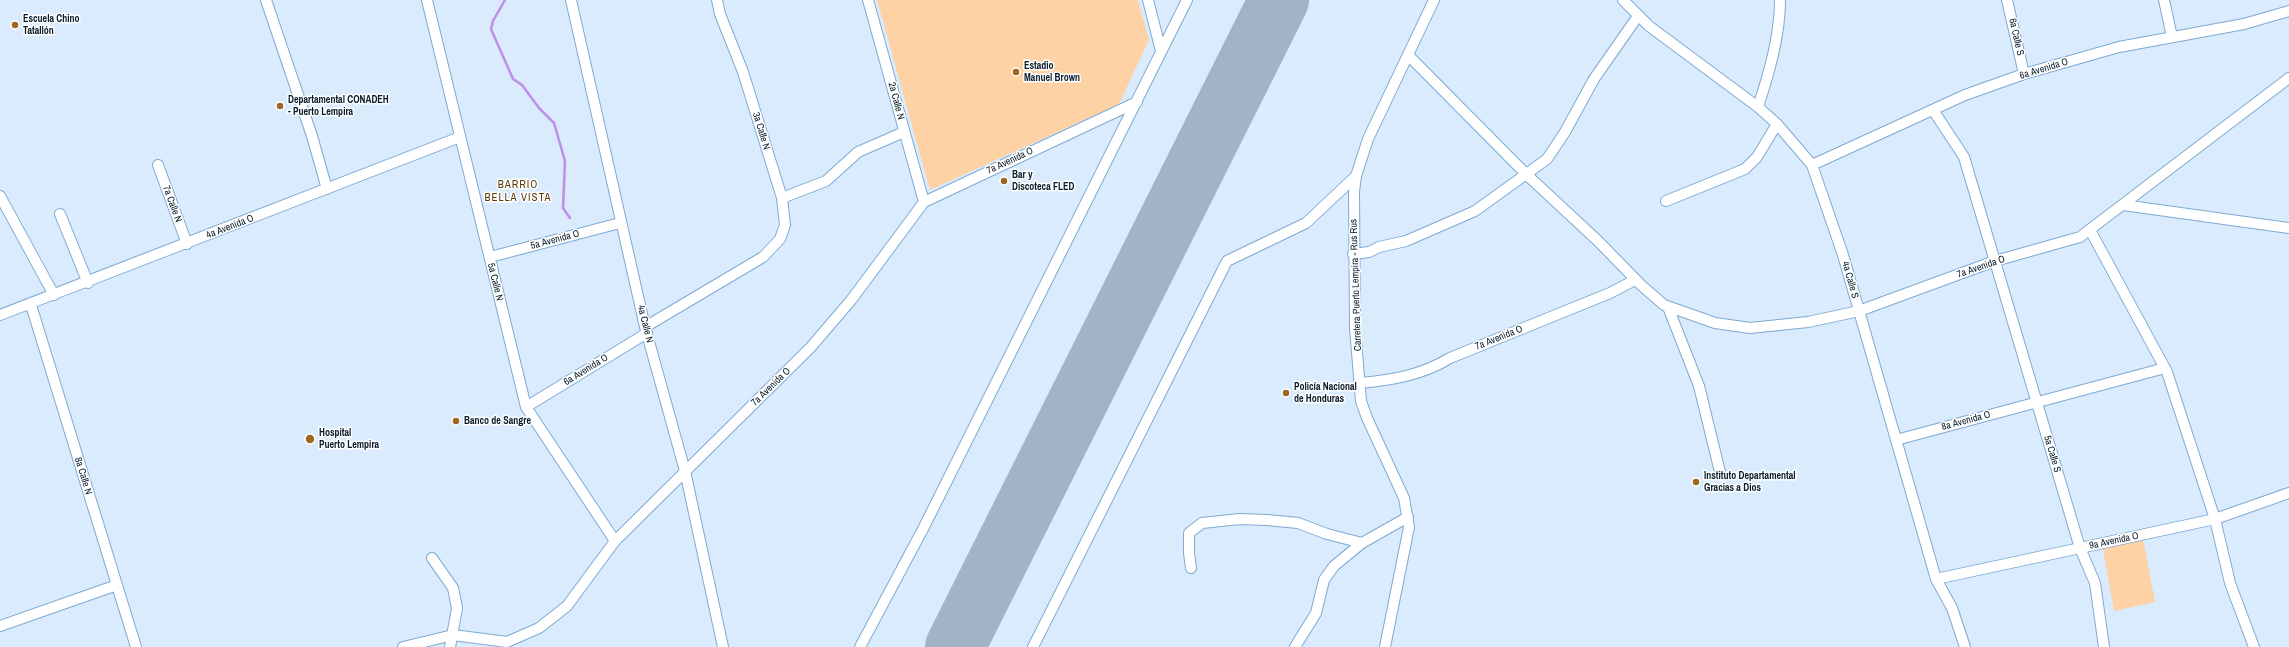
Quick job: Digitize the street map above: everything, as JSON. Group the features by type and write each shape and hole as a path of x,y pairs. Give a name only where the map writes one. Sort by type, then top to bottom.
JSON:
{"street":[{"path":"266,0 312,136 327,189"},
{"name":"5a Calle N","path":"427,0 526,407 615,541"},
{"name":"4a Calle N","path":"571,0 620,223 646,330 685,471 723,647"},
{"name":"3a Calle N","path":"717,0 720,14 743,72 782,198 785,225 780,239 762,257"},
{"name":"2a Calle N","path":"868,0 924,202"},
{"path":"1148,0 1161,51"},
{"path":"860,647 924,527 1187,0"},
{"name":"Carretera Puerto Lempira - Rus Rus","path":"1385,647 1409,527 1404,498 1367,418 1361,401 1355,328 1353,254 1356,176 1368,139 1434,0"},
{"name":"4a Calle S","path":"1623,0 1638,16 1758,107 1777,124 1812,165 1843,255 1936,579 1952,608 1965,647"},
{"path":"1758,107 1770,69 1780,12 1780,0"},
{"name":"6a Calle S","path":"2007,0 2024,74"},
{"path":"2164,0 2172,37"},
{"name":"6a Avenida O","path":"1812,165 1965,95 2024,74 2119,47 2244,24 2289,11"},
{"path":"1353,254 1369,252 1379,247 1406,241 1475,211 1547,159 1565,132 1594,79 1638,16"},
{"path":"1408,55 1526,175 1635,280 1668,307 1699,386 1720,472"},
{"name":"7a Avenida O","path":"1668,307 1715,323 1750,328 1808,322 1859,311 1995,261 2080,237 2289,78"},
{"name":"7a Avenida O","path":"403,647 453,635 507,642 539,628 568,606 615,541 811,347 852,299 924,202 1136,102"},
{"name":"5a Calle S","path":"1933,110 1964,157 2080,548 2095,583 2104,647"},
{"path":"1666,202 1745,169 1757,157 1777,124"},
{"path":"782,198 826,181 858,152 904,132"},
{"name":"4a Avenida O","path":"0,315 88,283 460,137"},
{"name":"7a Calle N","path":"158,165 187,244"},
{"path":"1033,647 1227,261 1306,223 1356,176"},
{"path":"0,196 54,295"},
{"path":"2123,204 2289,228"},
{"path":"60,214 88,283"},
{"name":"5a Avenida O","path":"490,257 620,223"},
{"path":"2090,230 2165,368 2215,519 2230,583 2254,647"},
{"name":"6a Avenida O","path":"526,407 762,257"},
{"name":"7a Avenida O","path":"1360,382 1396,379 1433,368 1450,358 1610,293 1635,280"},
{"name":"8a Calle N","path":"30,305 136,647"},
{"name":"8a Avenida O","path":"1896,440 2036,401 2165,368"},
{"name":"9a Avenida O","path":"1936,579 2215,519 2289,493"},
{"path":"1295,647 1316,613 1324,580 1334,566 1362,543 1408,517"},
{"path":"1191,568 1189,533 1202,524 1240,519 1298,523 1327,534 1362,543"},
{"path":"432,558 453,588 457,608 450,647"},
{"path":"0,626 117,584"}],"shaded area":[{"name":"Estadio Manuel Brown","path":"877,0 1138,0 1149,40 1119,104 930,190"},
{"path":"2143,539 2155,602 2114,611 2103,549"}],"waterway":[{"path":"505,0 493,21 491,29 513,79 522,85 539,108 554,123 565,161 563,208 570,218"}],"runway":[{"path":"955,647 1279,0"}],"place":[{"name":"Escuela Chino Tatallón","path":"15,25"},
{"name":"Estadio Manuel Brown","path":"1016,72"},
{"name":"Departamental CONADEH - Puerto Lempira","path":"280,106"},
{"name":"Bar y Discoteca FLED","path":"1004,181"},
{"name":"Policía Nacional de Honduras","path":"1286,393"},
{"name":"Banco de Sangre","path":"456,421"},
{"name":"Hospital Puerto Lempira","path":"310,439"},
{"name":"Instituto Departamental Gracias a Dios","path":"1696,482"}],"district":[{"name":"BARRIO BELLA VISTA","path":"518,191"}]}
